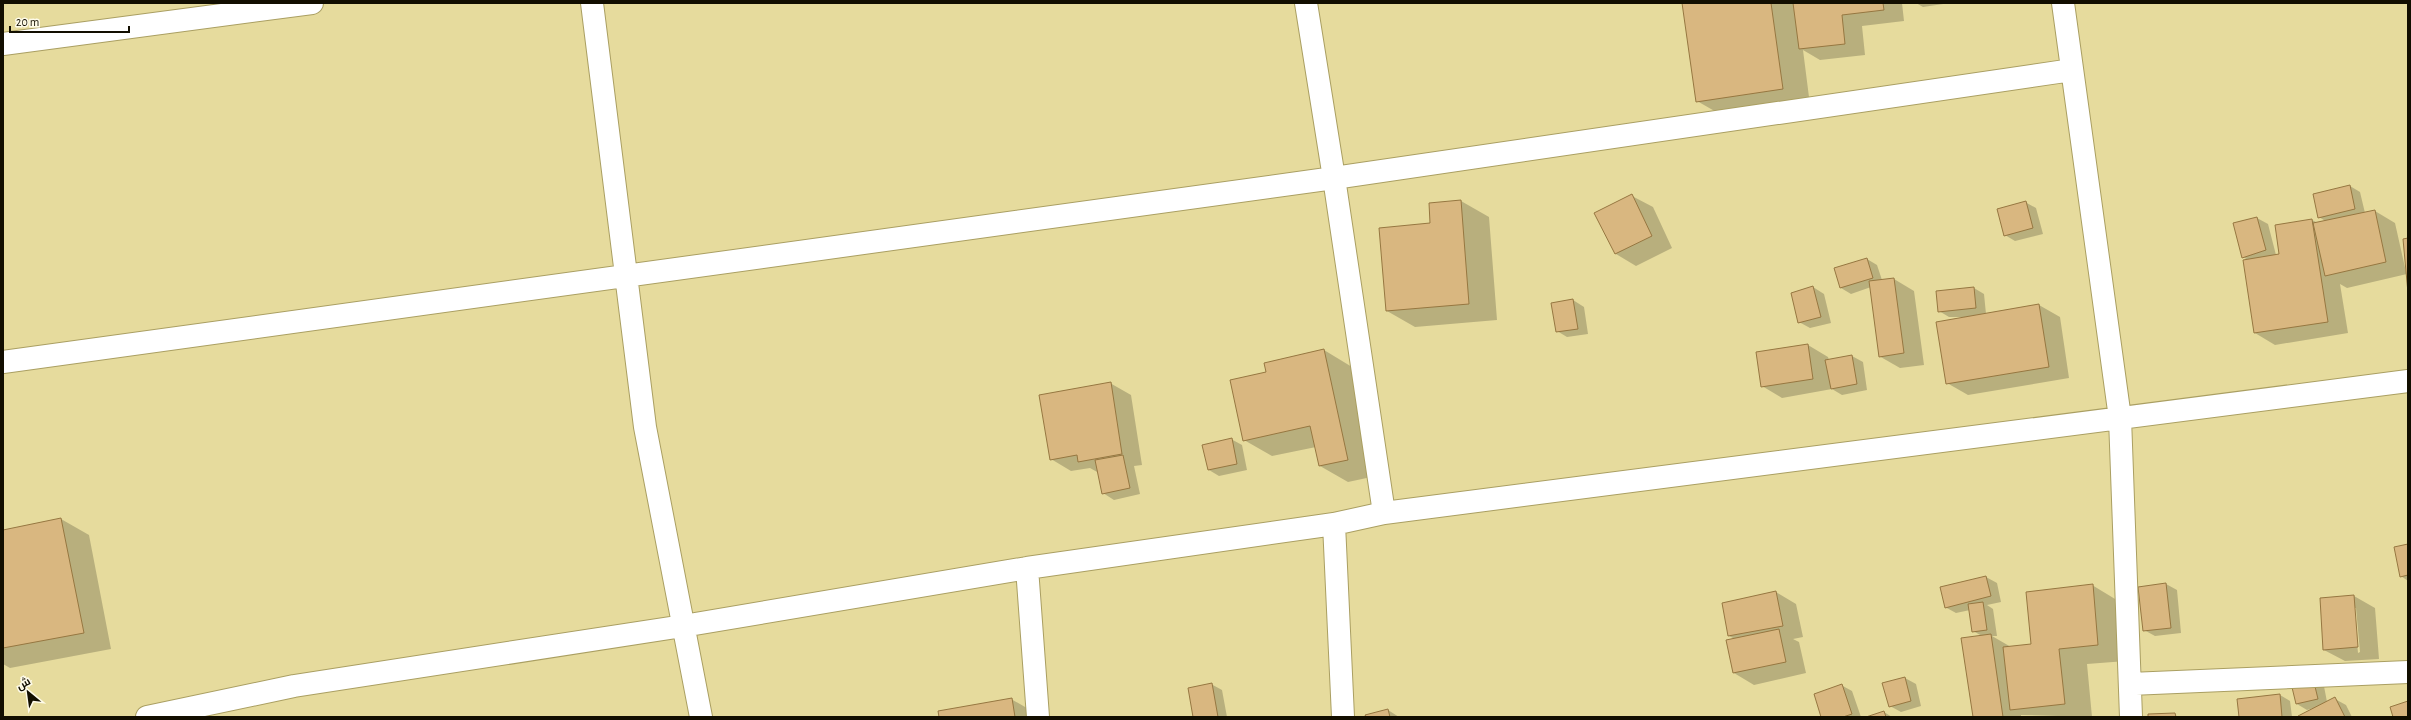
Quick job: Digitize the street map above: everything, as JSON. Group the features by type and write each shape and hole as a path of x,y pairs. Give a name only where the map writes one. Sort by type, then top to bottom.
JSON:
{"street":[{"path":"3,44 312,3"},
{"path":"592,3 645,427 701,717"},
{"path":"1306,3 1334,178 1384,513"},
{"path":"2063,3 2120,418 2131,717"},
{"path":"3,362 1334,178 2072,70"},
{"path":"147,717 294,686 683,626 1027,568 1334,524 1384,513 2408,381"},
{"path":"1334,524 1343,717"},
{"path":"1027,568 1038,717"},
{"path":"2130,684 2408,672"}],"building":[{"path":"1682,3 1771,3 1783,89 1696,102"},
{"path":"1793,3 1883,3 1884,10 1842,15 1845,44 1799,49"},
{"path":"2350,185 2355,209 2318,218 2313,194"},
{"path":"1632,194 1652,236 1615,254 1594,213"},
{"path":"1461,200 1469,304 1386,311 1379,228 1430,223 1429,203"},
{"path":"2026,201 2033,228 2004,236 1997,209"},
{"path":"2375,210 2386,262 2325,276 2313,223"},
{"path":"2257,217 2266,250 2242,258 2233,223"},
{"path":"2312,219 2328,322 2254,333 2243,260 2279,254 2275,225"},
{"path":"2408,238 2408,293 2403,239"},
{"path":"1867,258 1873,278 1840,288 1834,268"},
{"path":"1894,278 1904,353 1879,357 1869,281"},
{"path":"1813,286 1821,317 1798,323 1791,293"},
{"path":"1974,287 1976,308 1938,312 1936,291"},
{"path":"1573,299 1578,329 1556,332 1551,303"},
{"path":"2039,304 2049,367 1946,384 1936,322"},
{"path":"1808,344 1813,379 1761,387 1756,352"},
{"path":"1324,349 1348,460 1319,466 1310,426 1243,441 1230,380 1266,372 1264,363"},
{"path":"1852,355 1857,384 1831,389 1825,360"},
{"path":"1111,382 1122,454 1078,462 1077,455 1050,460 1039,395"},
{"path":"1232,438 1237,464 1208,470 1202,445"},
{"path":"1123,455 1130,488 1102,494 1095,460"},
{"path":"61,518 84,633 3,648 3,530"},
{"path":"2408,544 2408,575 2400,577 2394,547"},
{"path":"1986,576 1991,596 1945,608 1940,587"},
{"path":"2166,583 2171,628 2143,631 2138,587"},
{"path":"2093,584 2098,645 2059,649 2065,704 2010,710 2003,647 2031,644 2026,592"},
{"path":"1776,591 1783,626 1728,636 1722,603"},
{"path":"2354,595 2358,647 2323,650 2320,598"},
{"path":"1983,602 1987,630 1972,632 1968,604"},
{"path":"1779,629 1786,662 1733,673 1726,640"},
{"path":"1991,634 2003,717 1973,717 1961,638"},
{"path":"2312,674 2318,699 2296,704 2290,679"},
{"path":"1905,677 1911,701 1889,707 1882,683"},
{"path":"1212,683 1218,717 1193,717 1188,688"},
{"path":"1842,684 1852,714 1843,717 1821,717 1814,694"},
{"path":"2280,694 2282,717 2239,717 2237,699"},
{"path":"2335,697 2345,717 2298,716"},
{"path":"1012,698 1015,717 939,717 938,711"},
{"path":"2408,701 2408,717 2393,717 2390,707"},
{"path":"1388,709 1390,717 1366,717 1365,715"},
{"path":"1884,711 1886,717 1866,717"},
{"path":"2175,713 2176,717 2148,717 2148,714"}]}
